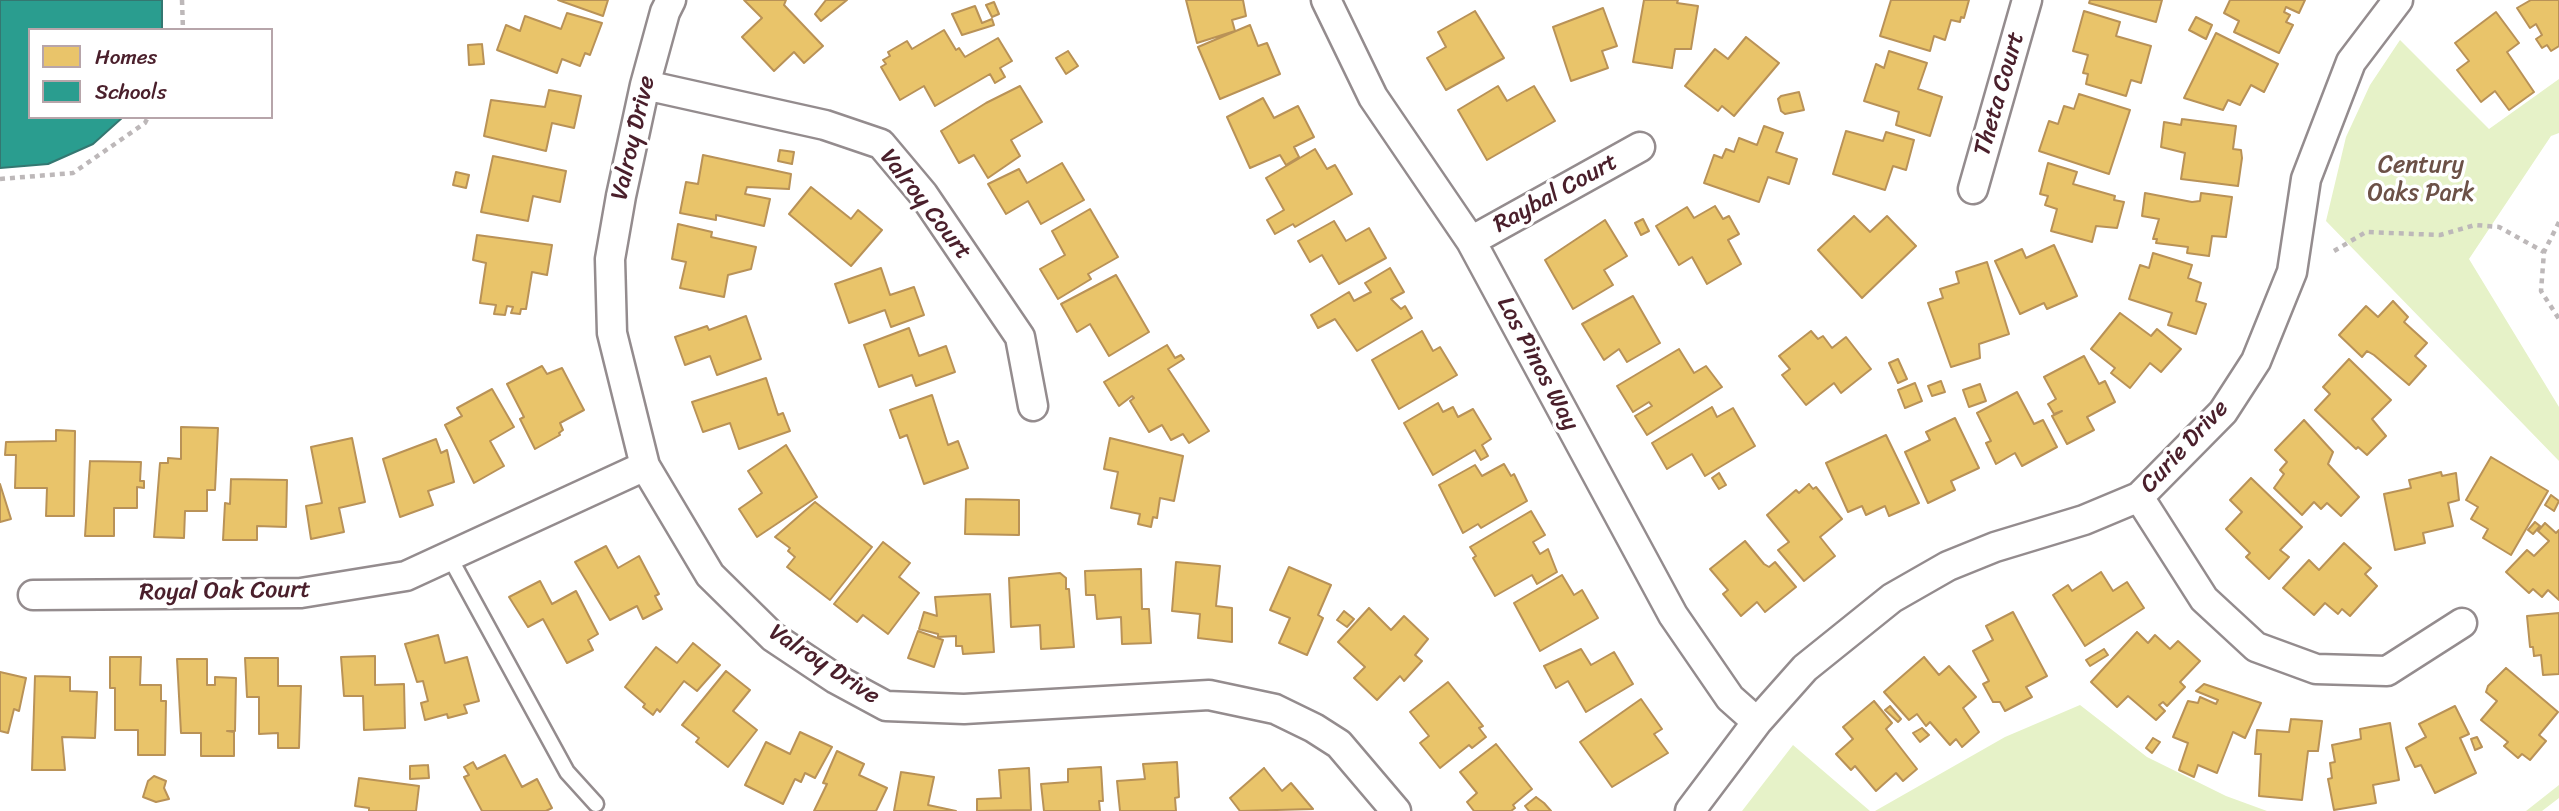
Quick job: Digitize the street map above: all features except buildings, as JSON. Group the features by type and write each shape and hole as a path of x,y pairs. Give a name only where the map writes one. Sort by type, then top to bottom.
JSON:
{"street":[{"name":"Valroy Drive","path":"671,0 665,12 645,85 610,260 612,333 645,466 710,575 773,637 836,679 886,706 964,709 1209,695 1275,709 1314,727 1339,744 1396,811"},
{"name":"Los Pinos Way","path":"1326,0 1373,97 1471,242 1672,615 1730,698 1757,722"},
{"name":"Theta Court","path":"1973,188 2026,0"},
{"name":"Curie Drive","path":"1690,811 1757,722 1805,668 1892,598 1960,561 1995,547 2084,520 2139,497 2223,412 2256,361 2292,272 2306,179 2322,131 2351,62 2395,1"},
{"name":"Valroy Court","path":"645,85 825,125 881,144 923,194 1020,337 1033,406"},
{"name":"Raybal Court","path":"1471,242 1640,147"},
{"name":"Royal Oak Court","path":"33,595 301,593 406,576 645,466"},
{"path":"2139,497 2204,599 2256,647 2316,669 2387,671 2462,623"}],"lane":[{"path":"449,556 567,772 596,804"}],"path":[{"path":"183,0 183,28"},
{"path":"0,179 73,173 147,119"},
{"path":"2559,222 2544,252 2541,291 2559,319"},
{"path":"2334,251 2367,232 2440,235 2475,225 2499,227 2544,252"}],"green space":[{"name":"Century Oaks Park","path":"2400,40 2489,129 2559,79 2559,133 2551,136 2469,259 2559,407 2559,461 2326,221 2346,137 2370,85"},
{"path":"2080,705 2147,757 2226,796 2267,811 1875,811 2005,737"},
{"path":"1793,745 1870,811 1742,811"},
{"path":"2559,785 2559,798 2542,811 2526,811"}]}
